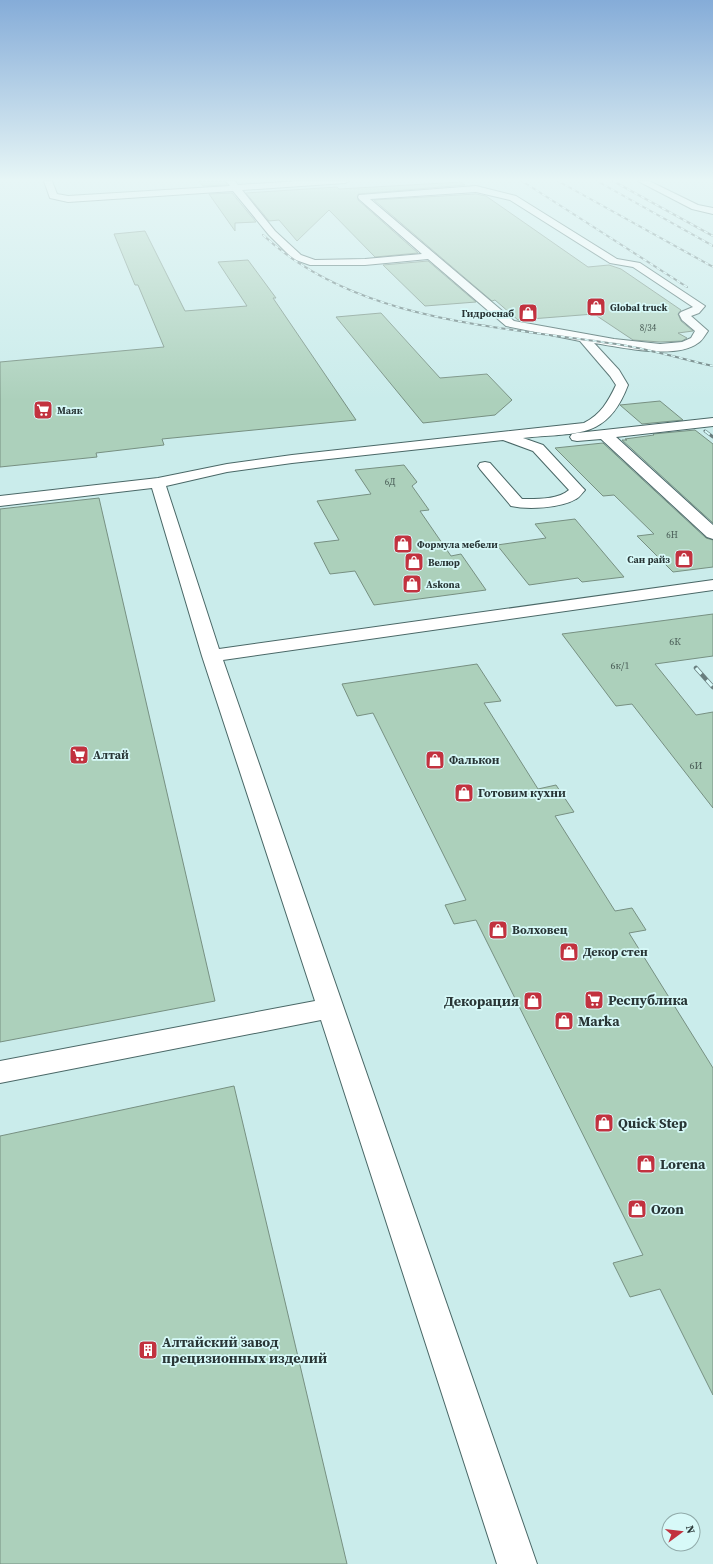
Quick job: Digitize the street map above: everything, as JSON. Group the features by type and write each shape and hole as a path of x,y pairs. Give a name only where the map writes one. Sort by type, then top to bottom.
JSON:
{"street":[{"path":"294,254 297,257 314,263 365,262 430,256"},
{"path":"428,254 510,324 591,339 662,348 684,346 694,341 702,331 686,318 685,314 695,311 699,306 636,265 614,260 604,254"},
{"path":"0,501 158,483 227,468 292,458 587,427 601,420 616,401 622,385 615,372 597,355 586,341 591,339"},
{"path":"526,443 713,422"},
{"path":"604,434 713,534"},
{"path":"485,466 517,503 534,504 572,496 577,490 538,448 526,443 498,437"},
{"path":"158,483 212,656 517,1564"},
{"path":"212,656 713,585"},
{"path":"0,1072 331,1008"}],"building":[{"path":"122,254 156,254 185,311 247,306 218,262 248,260 276,298 273,298 356,420 162,439 164,445 96,453 97,457 0,467 0,362 164,347 138,285 135,285"},
{"path":"372,254 407,254 375,257"},
{"path":"437,254 569,254 588,267 609,265 621,269 681,310 678,314 681,321 693,331 678,333 687,338 682,341 660,342 633,340 594,314 518,320 495,300 492,301"},
{"path":"428,261 476,302 425,306 383,265"},
{"path":"381,313 440,378 487,374 512,400 495,415 423,423 336,317"},
{"path":"660,401 683,420 642,424 620,405"},
{"path":"695,430 713,444 713,523 622,440 654,435 653,434"},
{"path":"603,443 706,538 713,540 713,567 673,572 637,536 654,534 614,495 603,496 555,448"},
{"path":"404,465 417,482 412,486 429,510 420,511 451,556 461,554 486,590 374,605 355,571 330,574 314,543 339,540 317,501 371,494 355,470"},
{"name":"Алтай","path":"99,498 215,1001 0,1042 0,509"},
{"path":"575,519 624,577 582,582 578,578 529,585 497,545 546,538 535,524"},
{"path":"713,614 713,656 655,664 696,715 713,712 713,808 632,704 616,706 562,634"},
{"name":"Республика","path":"477,664 501,701 484,703 538,789 556,785 574,812 555,816 615,911 632,908 646,930 629,933 713,1068 713,1395 660,1289 630,1297 613,1263 643,1255 476,920 454,924 445,905 466,900 373,713 357,716 342,684"},
{"name":"Алтайский завод прецизионных изделий","path":"234,1086 347,1564 0,1564 0,1136"}],"railway":[{"path":"287,254 300,264 342,287 386,303 433,316 480,325 622,345 713,366"},
{"path":"636,254 687,287"},
{"path":"690,254 713,267"},
{"path":"707,432 705,431 713,437"},
{"path":"696,668 713,687"}],"place":[{"name":"Global truck","path":"596,307"},
{"name":"Гидроснаб","path":"528,313"},
{"name":"Маяк","path":"43,410"},
{"name":"Формула мебели","path":"403,544"},
{"name":"Сан райз","path":"684,559"},
{"name":"Велюр","path":"414,562"},
{"name":"Askona","path":"412,584"},
{"name":"Алтай","path":"79,755"},
{"name":"Фалькон","path":"435,760"},
{"name":"Готовим кухни","path":"464,793"},
{"name":"Волховец","path":"498,930"},
{"name":"Декор стен","path":"569,952"},
{"name":"Республика","path":"594,1000"},
{"name":"Декорация","path":"533,1001"},
{"name":"Marka","path":"564,1021"},
{"name":"Quick Step","path":"604,1123"},
{"name":"Lorena","path":"646,1164"},
{"name":"Ozon","path":"637,1209"},
{"name":"Алтайский завод прецизионных изделий","path":"148,1350"}]}
